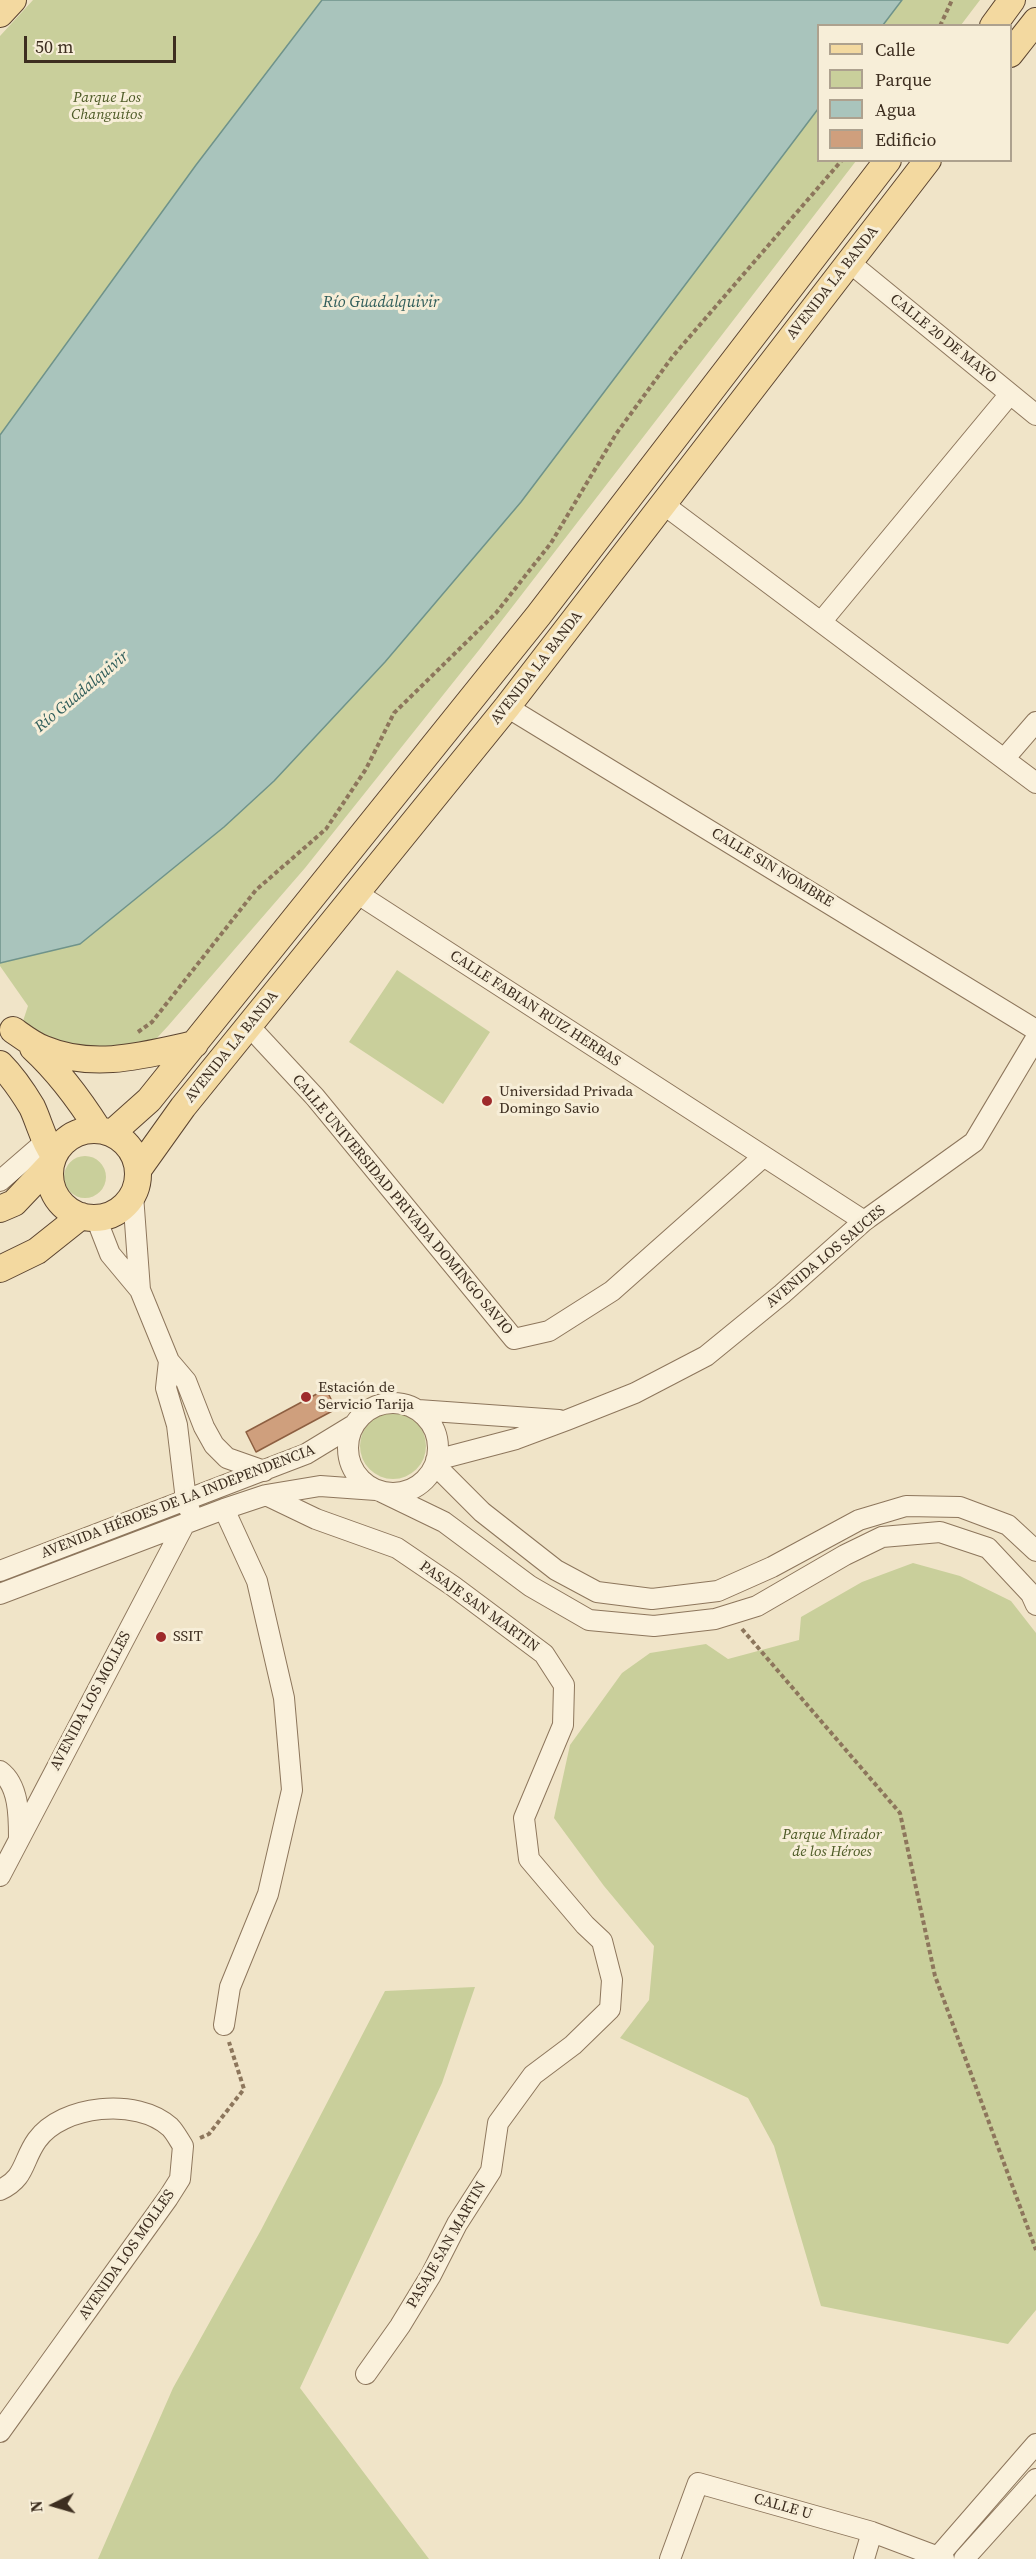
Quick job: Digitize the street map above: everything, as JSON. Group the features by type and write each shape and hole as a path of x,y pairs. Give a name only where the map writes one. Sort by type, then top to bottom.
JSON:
{"main road":[{"path":"0,14 13,0"},
{"path":"994,24 1012,0"},
{"path":"1012,53 1036,21"},
{"name":"AVENIDA LA BANDA","path":"105,1131 142,1109 195,1044 538,616 886,162"},
{"name":"AVENIDA LA BANDA","path":"136,1183 183,1107 358,894 507,707 926,162"},
{"path":"6,1024 42,1049 68,1058 87,1060 133,1058 195,1044"},
{"path":"0,1269 37,1251 88,1217 117,1211 136,1183 130,1148 105,1131 51,1065 6,1024"},
{"path":"0,1064 9,1072 32,1107 44,1134 50,1154 50,1177 53,1190 64,1206 88,1217"},
{"path":"0,1209 14,1203 50,1154 70,1137 83,1131 105,1131"}],"street":[{"name":"CALLE 20 DE MAYO","path":"849,262 1036,416"},
{"path":"821,622 1010,394"},
{"path":"663,504 1036,783"},
{"name":"CALLE SIN NOMBRE","path":"507,707 1036,1030"},
{"path":"1004,759 1036,722"},
{"name":"CALLE FABIAN RUIZ HERBAS","path":"358,894 864,1221"},
{"name":"CALLE UNIVERSIDAD PRIVADA DOMINGO SAVIO","path":"249,1026 315,1097 514,1339 549,1331 612,1291 763,1157"},
{"name":"AVENIDA LOS SAUCES","path":"435,1462 516,1439 567,1420 635,1393 706,1356 783,1294 864,1221 974,1142 1036,1038"},
{"path":"0,1181 50,1154"},
{"path":"136,1183 140,1290"},
{"path":"88,1217 110,1254 140,1290 169,1361 186,1381 204,1427 214,1445 227,1458 264,1471"},
{"path":"169,1361 166,1388 177,1425 189,1524"},
{"path":"383,1403 404,1403 418,1410 429,1419 438,1446 435,1462 426,1478 413,1488 398,1493 379,1491 363,1482 353,1471 348,1456 348,1441 352,1426 362,1414 383,1403"},
{"name":"AVENIDA LOS SAUCES","path":"418,1410 567,1420"},
{"name":"AVENIDA HÉROES DE LA INDEPENDENCIA","path":"0,1571 306,1454 352,1426"},
{"path":"435,1462 482,1512 556,1570 597,1592 652,1599 718,1591 772,1567 859,1520 906,1506 960,1507 1008,1525 1036,1551"},
{"name":"AVENIDA HÉROES DE LA INDEPENDENCIA","path":"0,1594 224,1509 266,1495 320,1486 379,1491 444,1522 530,1586 589,1620 654,1626 715,1619 757,1606 845,1555 882,1537 940,1532 988,1548 1031,1594 1036,1605"},
{"name":"PASAJE SAN MARTIN","path":"266,1495 316,1519 397,1548 453,1586 544,1654 564,1685 563,1725 524,1818 529,1859 585,1925 602,1941 612,1980 610,2009 573,2045 533,2075 498,2123 491,2171 457,2224 431,2275 400,2326 366,2374"},
{"path":"224,1509 258,1581 284,1698 292,1790 268,1894 230,1987 224,2025"},
{"name":"AVENIDA LOS MOLLES","path":"0,1876 51,1775 189,1524"},
{"path":"4,1774 28,1783 51,1775"},
{"path":"4,1774 16,1799 19,1839"},
{"path":"0,2190 14,2184 37,2140 58,2121 106,2108 138,2110 170,2127 183,2146"},
{"name":"AVENIDA LOS MOLLES","path":"0,2432 168,2199 180,2179 183,2146"},
{"path":"939,2558 1036,2444"},
{"path":"964,2559 1036,2479"},
{"name":"CALLE U","path":"670,2559 698,2483 872,2532 939,2558"},
{"path":"864,2559 872,2532"}],"path":[{"path":"941,24 952,0"},
{"path":"133,1035 152,1022 256,890 326,829 366,770 394,713 496,613 551,543 616,434 672,356 840,162"},
{"path":"729,1614 900,1813 935,1976 1036,2250"},
{"path":"183,2146 208,2134 244,2089 224,2025"}],"green space":[{"name":"Parque Los Changuitos","path":"33,0 322,0 196,165 0,437 0,36"},
{"path":"899,0 980,0 962,24 881,24"},
{"path":"817,105 817,162 855,162 479,650 305,868 155,1040 105,1047 73,1047 44,1036 23,1021 28,1006 0,963 80,944 224,827 274,781"},
{"path":"397,970 490,1032 443,1104 349,1042"},
{"path":"85,1156 93,1157 100,1162 105,1169 105,1185 100,1192 93,1197 85,1198 77,1197 70,1192 65,1185 64,1177 65,1169 70,1162 77,1157"},
{"path":"399,1413 417,1422 424,1433 426,1446 424,1459 417,1470 406,1477 387,1479 369,1470 362,1459 360,1440 369,1422 380,1415"},
{"name":"Parque Mirador de los Héroes","path":"913,1563 960,1576 1011,1601 1036,1633 1036,2310 1008,2344 821,2306 774,2146 748,2098 620,2038 649,2000 654,1946 604,1886 554,1818 570,1745 622,1673 650,1653 706,1644 728,1659 799,1640 801,1617 862,1582"},
{"path":"475,1987 442,2083 300,2388 429,2559 98,2559 173,2388 261,2230 385,1991"}],"water":[{"name":"Río Guadalquivir","path":"322,0 902,0 884,24 817,24 817,110 521,502 385,662 274,781 224,827 80,944 0,963 0,435 196,165"}],"building":[{"path":"326,1389 336,1409 256,1452 246,1432"}],"place":[{"name":"Universidad Privada Domingo Savio","path":"487,1101"},
{"name":"Estación de Servicio Tarija","path":"306,1397"},
{"name":"SSIT","path":"161,1637"}]}
